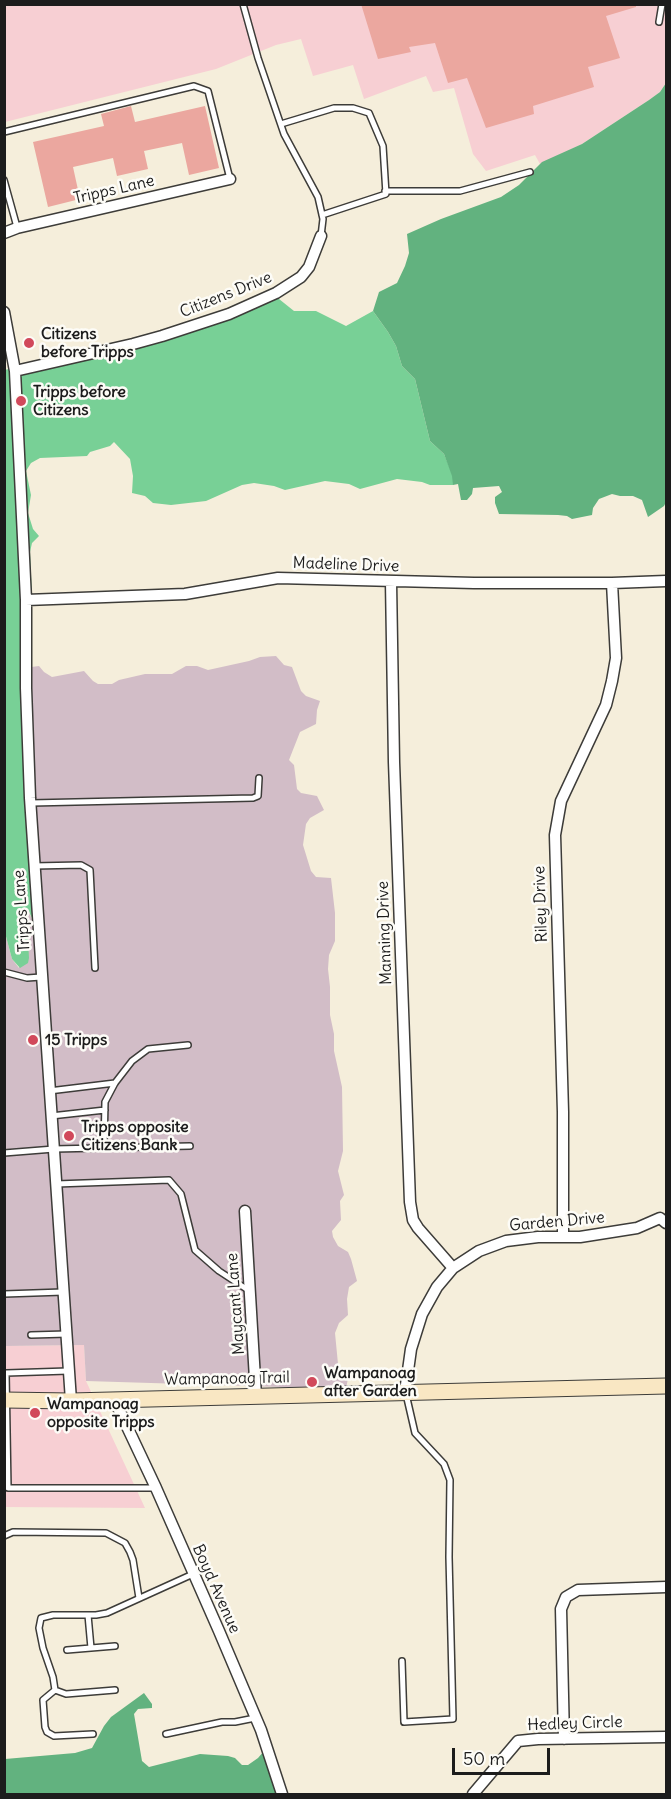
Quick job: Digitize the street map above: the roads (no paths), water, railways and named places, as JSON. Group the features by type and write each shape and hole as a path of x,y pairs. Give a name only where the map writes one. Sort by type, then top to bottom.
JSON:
{"main road":[{"name":"Wampanoag Trail","path":"5,1400 71,1401 666,1386"}],"street":[{"name":"Tripps Lane","path":"4,232 230,179"},
{"name":"Citizens Drive","path":"15,370 162,336 228,314 276,293 301,277 309,267 321,236"},
{"name":"Tripps Lane","path":"4,312 15,370 26,600 26,688 34,866 71,1401"},
{"name":"Madeline Drive","path":"26,600 185,594 279,578 392,582 612,583 666,581"},
{"name":"Manning Drive","path":"392,582 394,762 410,1202 413,1220 418,1228 453,1268"},
{"name":"Riley Drive","path":"563,1237 563,1112 555,835 561,801 606,705 612,681 616,658 612,583"},
{"name":"Maycant Lane","path":"245,1211 256,1396"},
{"name":"Garden Drive","path":"405,1392 411,1349 422,1314 437,1287 453,1268 479,1251 507,1241 538,1237 580,1237 637,1228 664,1218"},
{"name":"Boyd Avenue","path":"114,1400 156,1488 255,1718 282,1794"},
{"path":"564,1739 561,1609 566,1596 578,1590 666,1587"},
{"name":"Hedley Circle","path":"472,1794 518,1741 666,1737"}],"lane":[{"name":"Citizens Drive","path":"243,4 258,58 281,124 318,197 323,219 321,236"},
{"path":"659,22 662,4"},
{"path":"4,132 194,86 208,91 230,179"},
{"path":"281,124 334,108 353,108 369,112 382,146 386,194 322,215"},
{"path":"386,191 460,191 530,172"},
{"path":"4,180 17,228"},
{"path":"31,803 253,798 258,796 258,778"},
{"path":"34,866 81,865 90,870 95,968"},
{"path":"4,972 27,978 41,977"},
{"path":"104,1148 105,1102 115,1083 132,1061 148,1049 188,1046"},
{"path":"50,1091 115,1083"},
{"path":"51,1116 105,1110"},
{"path":"4,1153 54,1149 190,1146"},
{"path":"56,1184 169,1180 181,1194 195,1250 219,1271 250,1291"},
{"path":"4,1294 64,1292"},
{"path":"31,1335 66,1334"},
{"path":"69,1371 6,1373 6,1488 156,1488"},
{"path":"402,1661 404,1722 453,1719 449,1557 450,1480 444,1464 415,1433 405,1392"},
{"path":"4,1536 13,1532 106,1533 125,1544 130,1552 139,1598"},
{"path":"55,1690 43,1648 39,1628 40,1618 107,1613 193,1574"},
{"path":"88,1615 91,1648"},
{"path":"67,1650 116,1646"},
{"path":"55,1690 66,1694 115,1690"},
{"path":"55,1690 43,1700 45,1727 48,1731 54,1736 93,1734"},
{"path":"166,1734 222,1722 255,1718"}],"place":[{"name":"Citizens before Tripps","path":"29,343"},
{"name":"Tripps before Citizens","path":"21,401"},
{"name":"15 Tripps","path":"33,1040"},
{"name":"Tripps opposite Citizens Bank","path":"69,1136"},
{"name":"Wampanoag after Garden","path":"312,1382"},
{"name":"Wampanoag opposite Tripps","path":"35,1413"}]}
